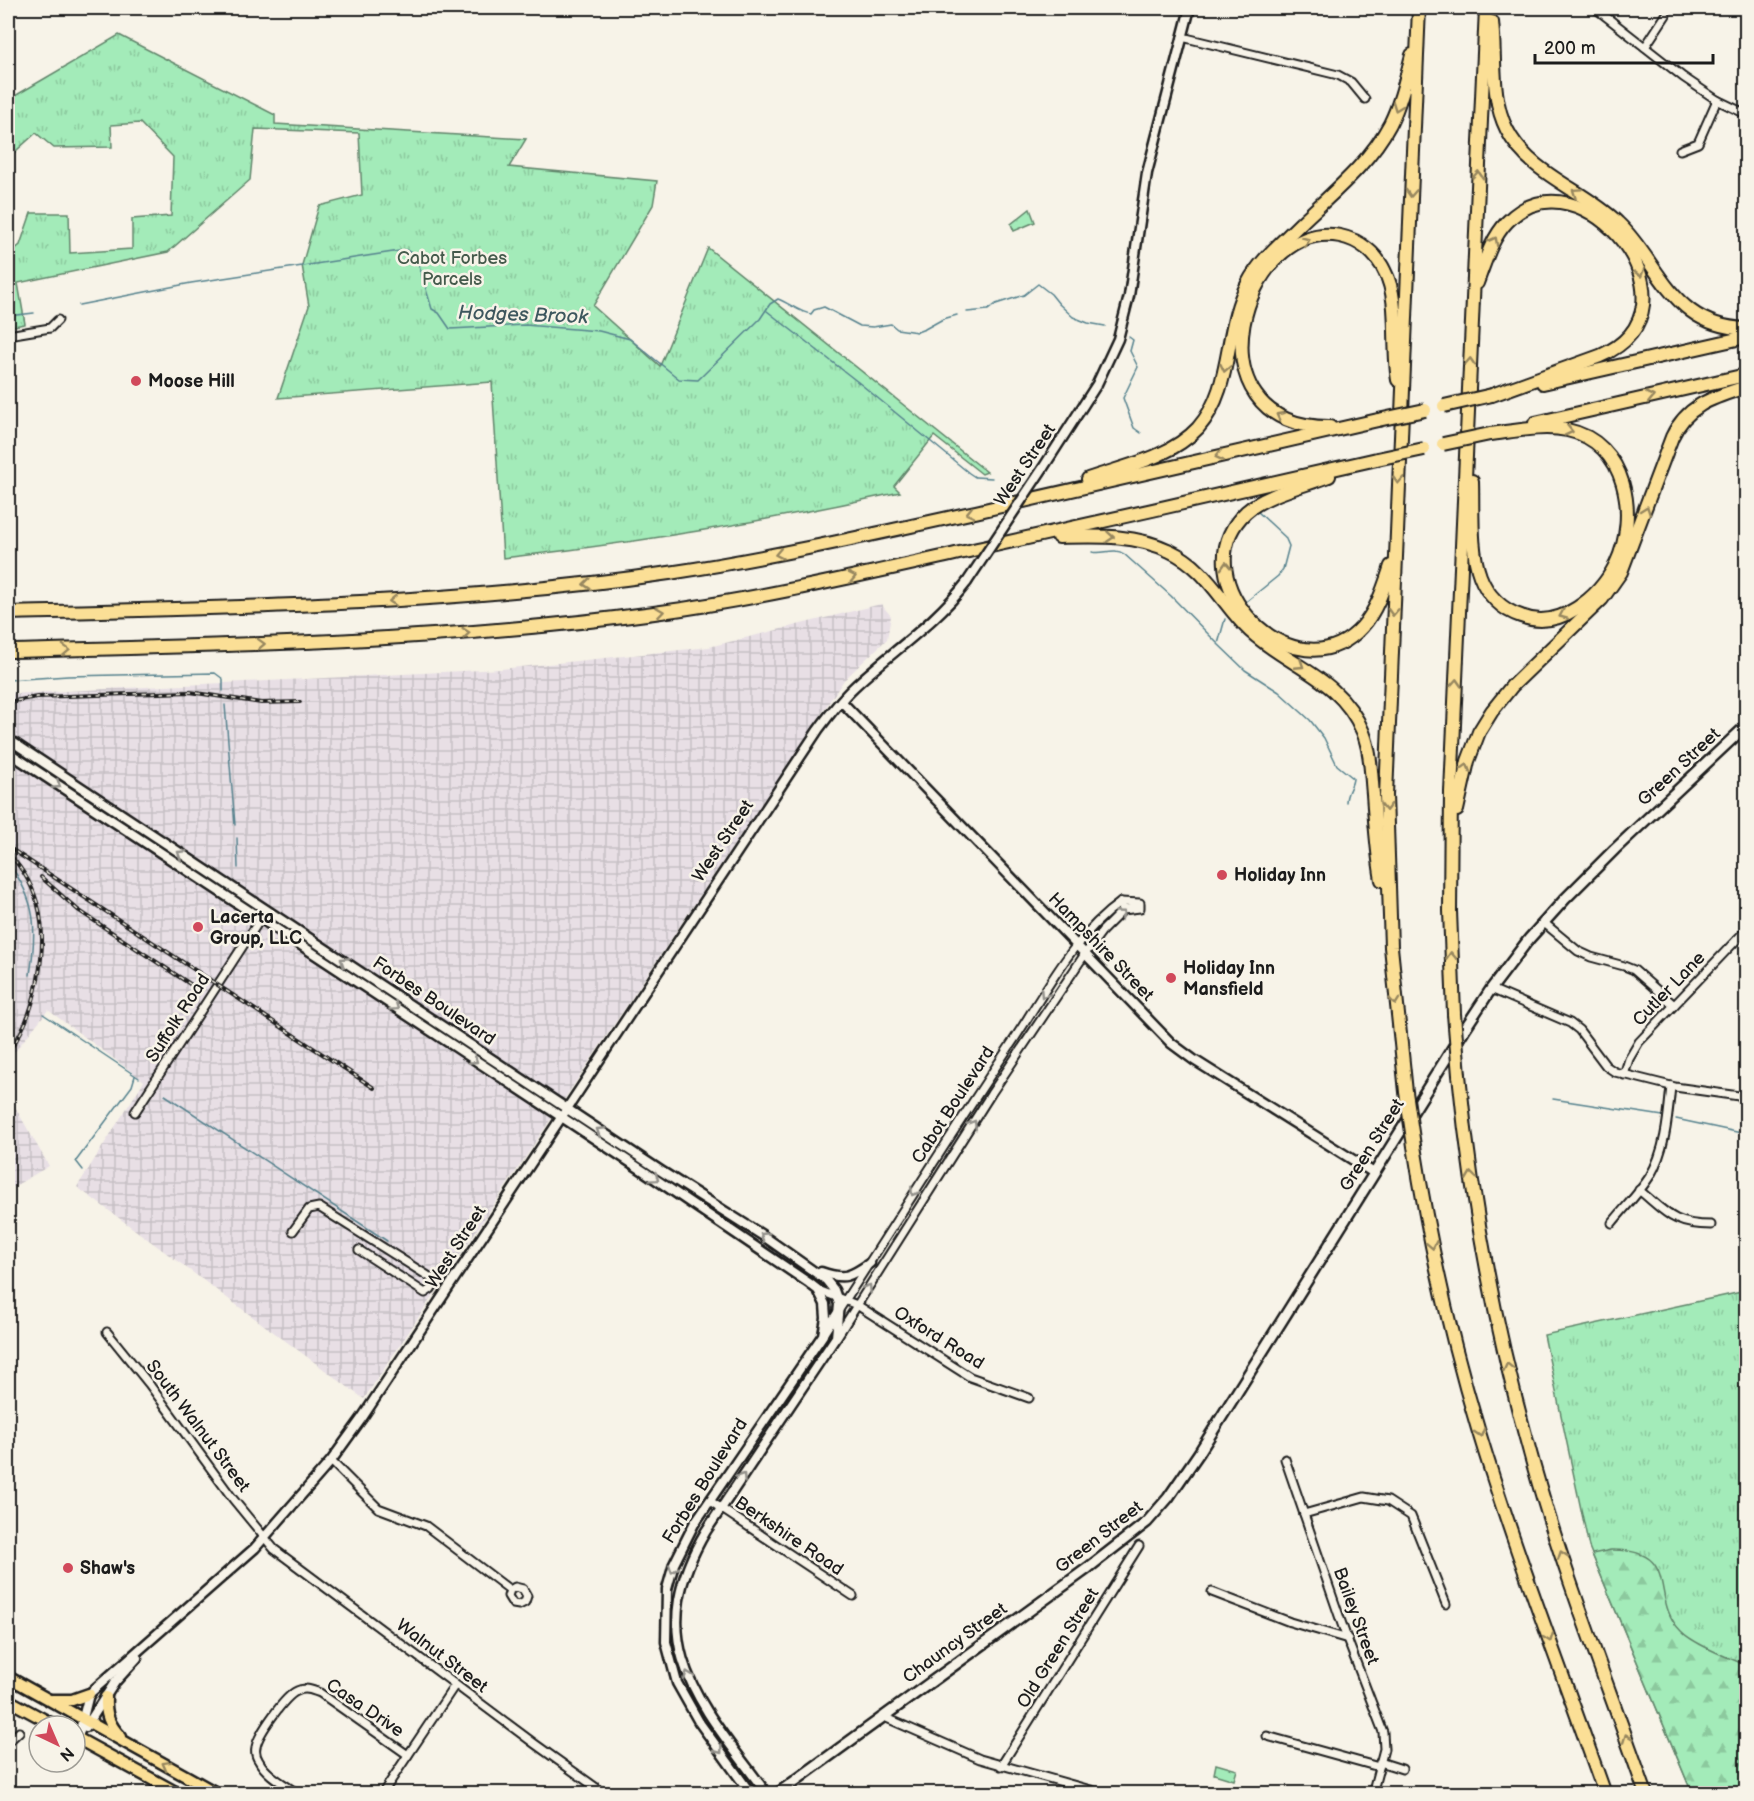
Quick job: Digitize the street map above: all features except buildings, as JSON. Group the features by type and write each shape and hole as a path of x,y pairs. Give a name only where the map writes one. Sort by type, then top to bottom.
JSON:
{"highway":[{"path":"1419,8 1386,785 1394,990 1414,1146 1437,1272 1479,1431 1503,1508 1605,1794"},
{"path":"1488,8 1451,792 1450,889 1454,1014 1459,1075 1480,1238 1517,1406 1553,1530 1646,1794"},
{"path":"1488,8 1498,105 1506,128 1519,150 1536,165 1619,223 1671,291 1688,309 1715,324 1746,329"},
{"path":"1027,500 1162,453 1184,440 1202,422 1214,405 1221,387 1237,310 1249,282 1266,258 1364,161 1382,138 1400,99 1418,30"},
{"path":"1473,296 1488,254 1502,227 1520,211 1546,202 1559,202 1574,206 1604,222 1631,251 1643,280 1643,300 1638,318 1627,337 1614,348 1600,356 1492,395"},
{"path":"1378,420 1336,427 1300,424 1272,412 1261,402 1253,389 1243,358 1244,318 1257,285 1268,269 1283,254 1312,238 1336,235 1362,245 1380,262 1388,278 1392,295 1395,361 1402,401"},
{"path":"8,614 323,605 486,594 600,582 775,555 1746,338"},
{"path":"8,651 426,637 549,626 666,611 775,593 1746,375"},
{"path":"1450,889 1455,824 1461,785 1468,761 1485,721 1512,686 1602,599 1618,577 1628,558 1672,436 1681,421 1692,409 1704,402 1746,387"},
{"path":"1467,442 1472,481 1476,560 1484,585 1500,604 1518,615 1538,620 1562,616 1583,603 1599,589 1618,558 1625,538 1627,519 1626,496 1621,476 1613,460 1601,447 1589,438 1574,432 1547,429 1490,434"},
{"path":"1377,459 1267,499 1251,508 1239,521 1230,537 1225,555 1226,576 1238,603 1264,632 1291,646 1318,649 1344,641 1365,623 1378,601 1395,553"},
{"path":"1031,537 1126,538 1152,544 1176,554 1202,573 1252,633 1322,680 1337,693 1355,717 1367,746 1378,860 1390,925"},
{"path":"8,1677 75,1714"},
{"path":"48,1700 72,1700 89,1694"},
{"path":"106,1696 108,1720 112,1729 127,1744"},
{"path":"8,1700 34,1714"},
{"path":"87,1721 218,1794"},
{"path":"87,1743 179,1794"}],"main road":[{"name":"Green Street","path":"1048,1597 1138,1529 1162,1505 1199,1453 1491,989 1543,922 1615,849 1746,726"},
{"name":"Chauncy Street","path":"777,1794 1048,1597"}],"street":[{"name":"West Street","path":"87,1714 89,1694 233,1569 264,1539 331,1461 387,1382 813,737 841,700 936,617 966,582 1098,384 1118,339 1129,296 1147,172 1190,8"},
{"path":"1594,8 1683,77 1717,100 1746,114"},
{"path":"1645,47 1666,15"},
{"path":"1182,37 1338,75 1351,82 1365,99"},
{"path":"1680,150 1698,143 1717,100"},
{"path":"8,335 50,328 58,320"},
{"name":"Hampshire Street","path":"841,700 1171,1043 1194,1060 1374,1173"},
{"path":"8,752 11,741"},
{"name":"Forbes Boulevard","path":"11,741 266,910 818,1290 837,1297"},
{"name":"Forbes Boulevard","path":"8,752 260,919 826,1280 837,1297 839,1310 836,1337 695,1549 682,1581 677,1617 679,1643 690,1682 703,1707 767,1794"},
{"path":"1121,902 1123,910"},
{"name":"Cabot Boulevard","path":"823,1335 953,1131 1077,945 1121,902 1140,903 1140,909 1123,910 1102,931 1085,954 991,1094 836,1337"},
{"name":"Suffolk Road","path":"135,1112 266,910"},
{"path":"1543,922 1578,951 1634,970 1674,1005"},
{"name":"Cutler Lane","path":"1624,1075 1629,1059 1639,1042 1746,930"},
{"path":"1491,989 1570,1023 1579,1030 1606,1066 1615,1072 1671,1086 1746,1097"},
{"path":"1612,1223 1649,1178 1658,1161 1664,1140 1671,1086"},
{"path":"1639,1190 1675,1219 1690,1225 1711,1225"},
{"path":"293,1231 309,1209 318,1207 448,1289"},
{"path":"359,1250 424,1293 431,1289 436,1281"},
{"path":"812,1269 841,1278 854,1274 870,1263"},
{"path":"818,1290 825,1309 823,1335"},
{"name":"Oxford Road","path":"837,1297 857,1305 970,1377 1029,1398"},
{"name":"South Walnut Street","path":"107,1332 149,1384 264,1539"},
{"name":"Forbes Boulevard","path":"751,1794 689,1707 674,1675 666,1642 666,1602 671,1574 687,1535 823,1335"},
{"name":"Bailey Street","path":"1285,1459 1383,1732 1385,1740 1372,1794"},
{"path":"331,1461 378,1508 426,1526 510,1590"},
{"path":"1304,1514 1364,1497 1388,1501 1411,1516 1446,1604"},
{"name":"Berkshire Road","path":"710,1502 853,1596"},
{"name":"Walnut Street","path":"264,1539 274,1549 455,1685 605,1794"},
{"name":"Old Green Street","path":"1001,1766 1139,1546"},
{"path":"1212,1592 1290,1622 1348,1639"},
{"name":"West Street","path":"87,1719 115,1682 156,1637"},
{"name":"Casa Drive","path":"382,1794 455,1685"},
{"name":"Casa Drive","path":"298,1794 265,1769 259,1762 256,1751 262,1732 285,1701 298,1690 307,1689 320,1693 408,1755"},
{"path":"882,1716 980,1759 1105,1794"},
{"path":"8,1743 19,1732"},
{"path":"1267,1736 1402,1769"}],"shaded area":[{"path":"881,604 891,616 887,639 844,680 364,1399 77,1187 144,1081 48,1010 8,1060 8,694 501,669 709,647"},
{"path":"8,1095 49,1166 8,1190"}],"green space":[{"name":"Cabot Forbes Parcels","path":"119,35 275,115 275,124 526,139 509,167 657,181 653,205 593,306 660,366 708,248 987,472 982,474 934,436 894,486 900,492 703,530 503,558 492,382 278,398 309,306 302,265 319,206 362,195 359,133 255,129 250,180 168,252 18,283 25,324 8,327 8,255 20,245 31,213 69,213 70,253 132,249 132,219 171,216 173,157 140,123 111,125 112,147 54,148 36,133 8,158 8,100"},
{"path":"1030,209 1035,222 1014,231 1011,224"},
{"path":"1746,1291 1746,1793 1692,1793 1589,1547 1544,1335"},
{"path":"1611,1550 1633,1552 1648,1558 1656,1567 1661,1578 1671,1618 1681,1631 1702,1646 1746,1665 1746,1793 1692,1793 1592,1554"},
{"path":"1216,1764 1237,1770 1234,1780 1214,1774"}],"waterway":[{"name":"Hodges Brook","path":"79,305 191,283 406,250 416,256 432,309 439,313 450,329 525,325 599,331 630,339 679,379 698,380 760,319 770,304 778,299 811,314 814,310 824,307 860,326 873,327 891,324 897,329 917,332 957,315"},
{"name":"Hodges Brook","path":"967,312 988,310 996,304 1024,295 1038,284 1073,317 1105,326"},
{"path":"767,311 969,473 975,477 992,478"},
{"name":"Hodges Brook","path":"8,316 34,313"},
{"name":"Hodges Brook","path":"1129,337 1133,340 1130,351 1138,367 1123,398 1134,428 1141,433"},
{"name":"Hodges Brook","path":"1247,601 1278,576 1283,569 1289,546 1285,537 1257,511"},
{"path":"1092,552 1116,551 1124,554 1171,596 1217,643"},
{"name":"Hodges Brook","path":"1225,619 1218,644 1245,670 1279,692 1310,720 1324,738 1337,765 1353,778 1346,802"},
{"path":"8,680 68,676 215,673 223,679 223,691"},
{"path":"225,705 235,825"},
{"path":"237,838 238,868"},
{"path":"8,862 18,876 30,903 34,929 30,975"},
{"path":"43,1014 139,1078"},
{"path":"83,1170 76,1161 132,1086 135,1076"},
{"path":"165,1095 387,1241"},
{"path":"1553,1099 1663,1116"},
{"path":"1676,1119 1746,1134"}],"railway":[{"path":"8,702 37,697 190,692 261,703 300,702"},
{"path":"8,847 374,1088"},
{"path":"8,853 29,882 40,912 42,928 41,961 31,1008 24,1027 8,1052"},
{"path":"41,877 78,910 193,986"}],"place":[{"name":"Moose Hill","path":"136,381"},
{"name":"Holiday Inn","path":"1222,875"},
{"name":"Lacerta Group, LLC","path":"198,927"},
{"name":"Holiday Inn Mansfield","path":"1171,978"},
{"name":"Shaw's","path":"68,1568"}]}
